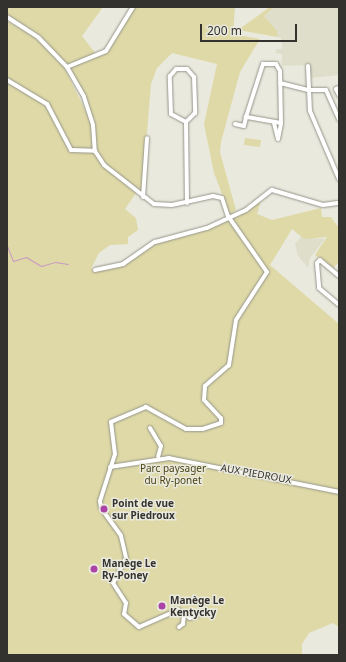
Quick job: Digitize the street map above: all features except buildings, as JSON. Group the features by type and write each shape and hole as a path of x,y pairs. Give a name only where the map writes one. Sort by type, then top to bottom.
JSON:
{"street":[{"path":"67,67 106,51 133,7"},
{"path":"7,17 39,38 67,67 84,97 93,125 95,151 104,165 143,197 154,204 187,203 219,197 228,216 267,272 236,320 229,365 205,386 204,400 221,418 221,423 203,430 186,429 154,410 142,408 112,420 116,448 100,501 121,536 126,558 113,583 126,603 124,614 139,627 178,610 190,618 196,615"},
{"path":"235,124 244,126 263,64 278,66 281,123 278,139 274,123"},
{"path":"308,66 308,90 314,123 339,180"},
{"path":"186,122 171,114 170,76 176,69 187,69 194,77 195,113 186,122 187,203"},
{"path":"7,80 47,104 71,150 95,151"},
{"path":"280,83 308,90 326,90 339,119"},
{"path":"339,88 336,88 339,95"},
{"path":"246,117 281,123"},
{"path":"143,197 147,138"},
{"path":"95,270 124,264 146,246 207,228 276,190 323,205 339,203"},
{"path":"339,276 320,260 317,263 318,285 339,305"},
{"path":"150,428 161,446 158,458"},
{"name":"AUX PIEDROUX","path":"110,467 158,458 300,482 339,492"},
{"path":"179,627 184,614"}],"shaded area":[{"path":"274,7 339,7 339,75 311,78 309,65 282,66 282,54 276,53 276,49 282,49 281,38 277,37 276,31 264,16"},
{"path":"301,237 325,239 310,258 308,268 298,256 295,244"}],"green space":[{"path":"7,7 103,7 82,36 96,54 67,65 38,34 8,16"},
{"name":"Parc paysager du Ry-ponet","path":"135,7 235,7 233,34 260,39 240,72 221,142 220,152 236,210 230,215 214,173 204,124 217,64 172,53 157,68 151,84 142,194 115,176 136,193 125,209 136,218 138,230 128,237 128,244 110,245 99,253 91,269 104,269 133,258 146,246 207,228 261,201 257,214 272,220 321,208 322,217 331,217 339,228 339,262 333,268 315,255 327,237 304,239 292,229 270,265 339,324 339,627 333,623 309,633 302,644 302,655 7,655 7,21 37,38 62,63 90,120 97,144 85,97 70,68 107,52"},
{"path":"270,7 274,7 264,16 277,31 277,37 238,30"},
{"path":"245,138 261,140 260,147 244,145"}],"waterway":[{"path":"7,246 13,261 26,257 41,266 55,262 68,264"}],"place":[{"name":"Point de vue sur Piedroux","path":"104,509"},
{"name":"Manège Le Ry-Poney","path":"94,569"},
{"name":"Manège Le Kentycky","path":"162,606"}]}
